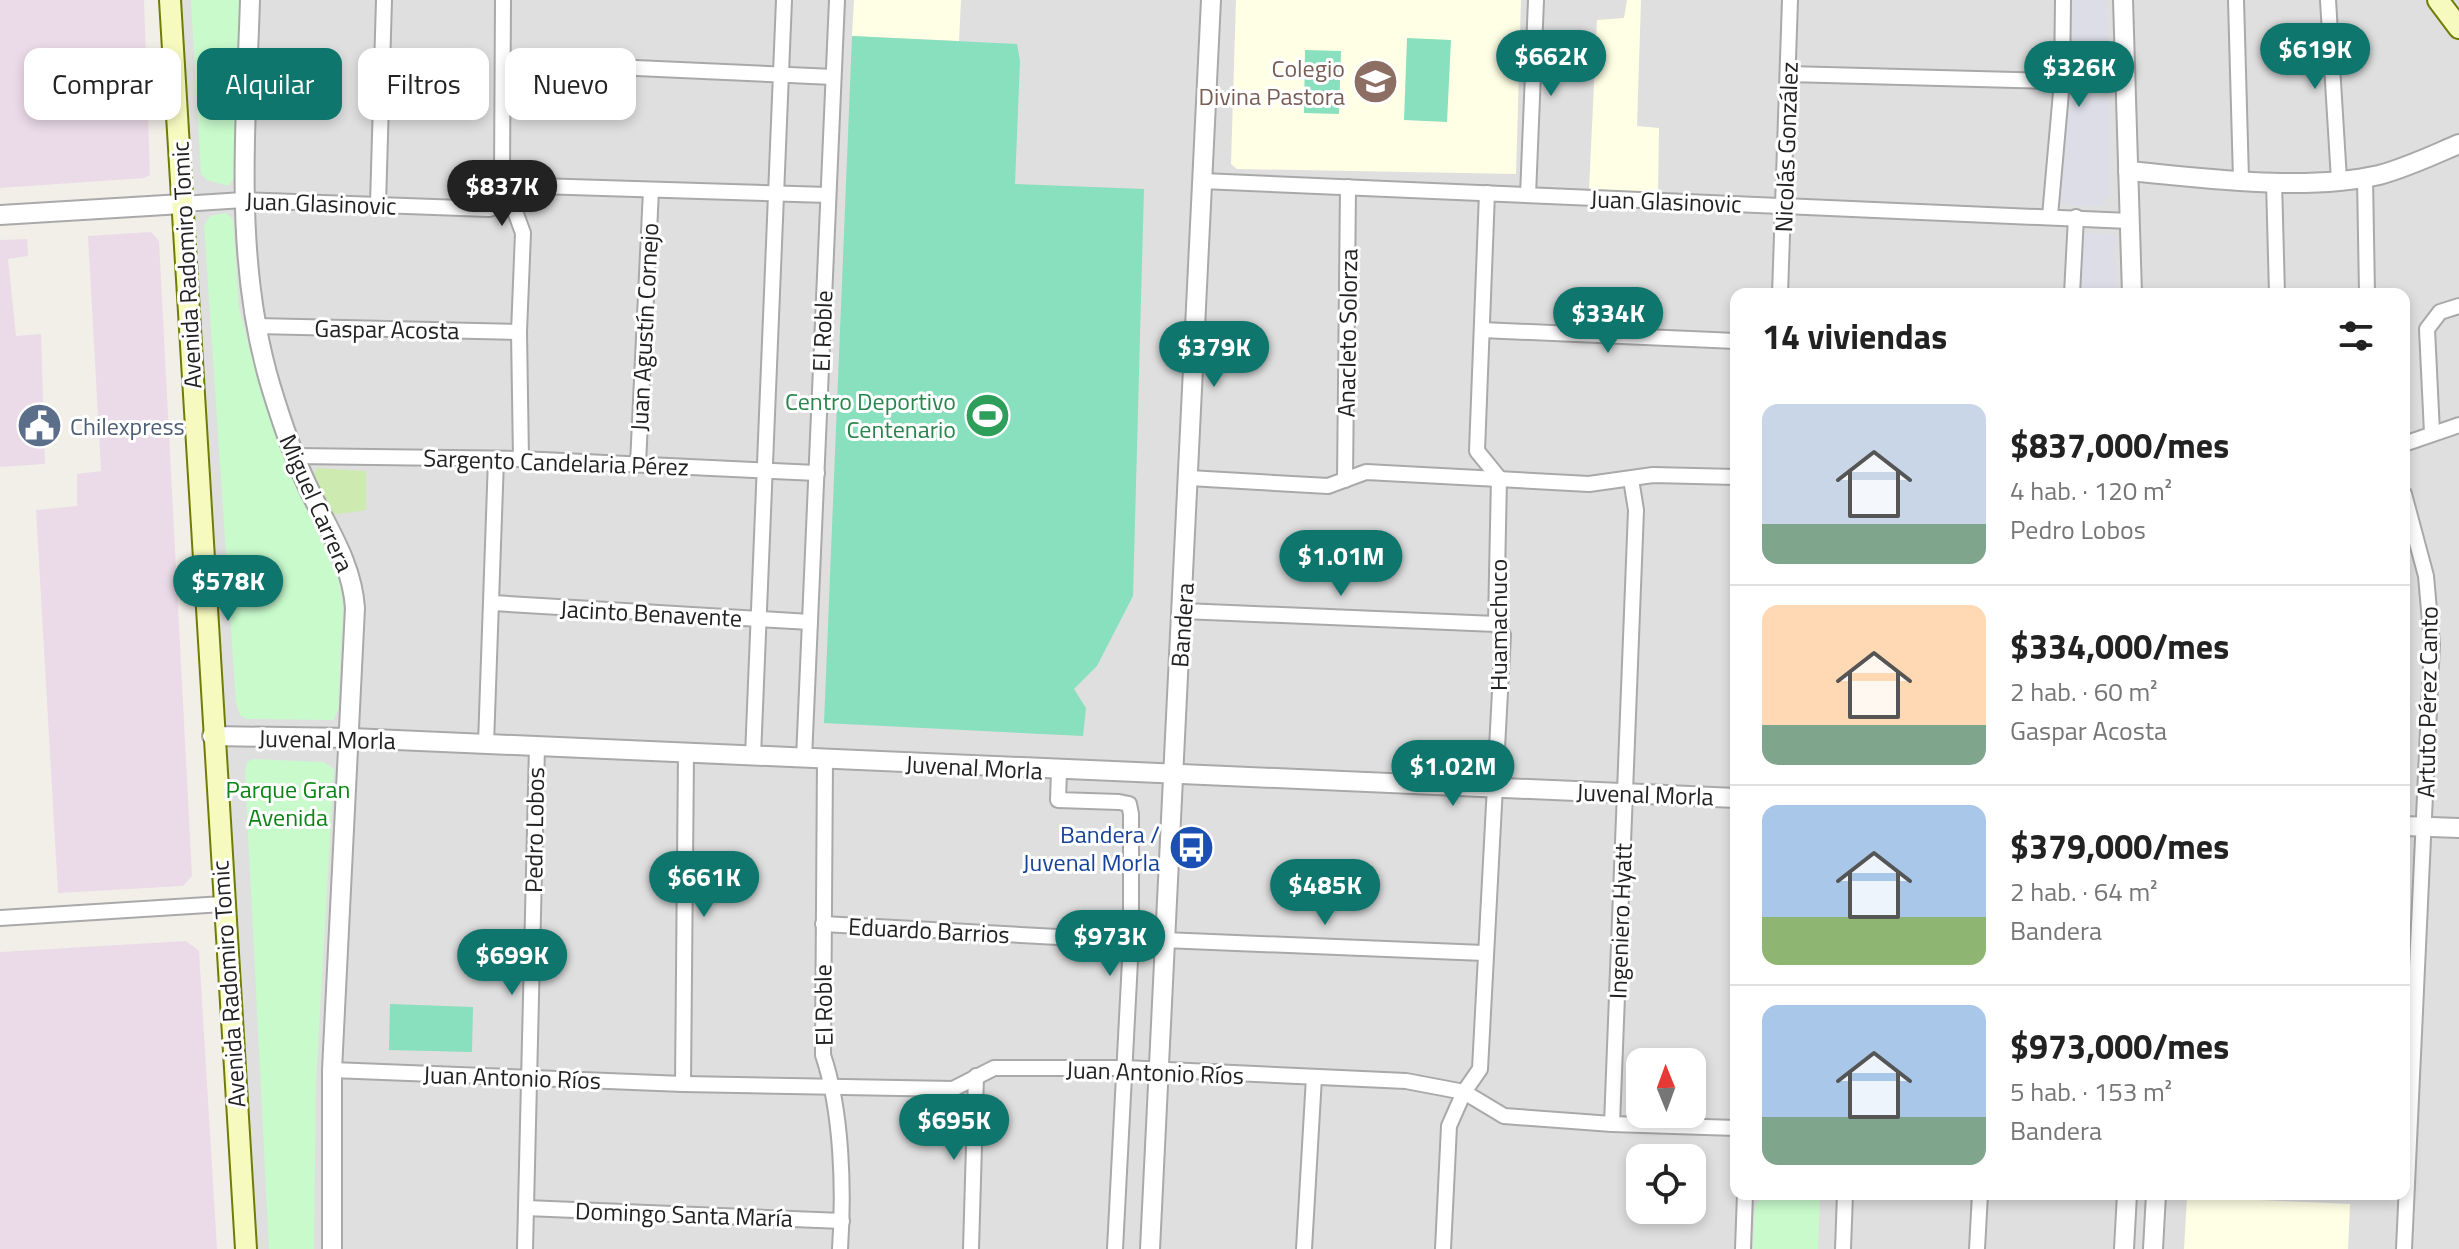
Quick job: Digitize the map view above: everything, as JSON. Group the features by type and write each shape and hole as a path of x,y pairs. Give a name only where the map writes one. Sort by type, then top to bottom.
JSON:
{"main road":[{"name":"Avenida Radomiro Tomic","path":"170,0 212,736 246,1249"},
{"path":"2438,0 2459,28"}],"street":[{"name":"Miguel Carrera","path":"250,0 243,200 247,272 256,326 270,387 295,456 352,581 355,608 351,738 332,1070 332,1249"},
{"path":"378,204 384,0"},
{"path":"503,0 502,176 514,201 523,233 519,332 521,459"},
{"path":"753,756 784,0"},
{"name":"El Roble","path":"804,759 837,0"},
{"name":"Bandera","path":"1150,1249 1211,0"},
{"path":"1528,195 1536,0"},
{"name":"Nicolás González","path":"1780,288 1790,0"},
{"path":"2050,216 2062,81 2063,0"},
{"path":"2123,0 2132,288"},
{"path":"2236,0 2241,179"},
{"path":"2328,0 2339,180"},
{"path":"503,62 833,77"},
{"path":"1788,74 2125,83"},
{"path":"2128,171 2274,181 2339,180 2392,171 2459,144"},
{"path":"2365,177 2367,288"},
{"name":"Juan Glasinovic","path":"1202,181 2129,221"},
{"path":"2274,181 2277,288"},
{"name":"Juan Glasinovic","path":"0,215 243,200 489,209 514,201 538,186 828,195"},
{"name":"Anacleto Solorza","path":"1345,480 1348,187"},
{"name":"Juan Agustín Cornejo","path":"638,464 651,190"},
{"path":"1487,193 1477,451 1499,478"},
{"path":"2072,288 2076,217"},
{"path":"2432,433 2427,329 2440,312 2459,306"},
{"name":"Gaspar Acosta","path":"256,326 519,332"},
{"path":"1482,330 1730,341"},
{"path":"2410,442 2459,425"},
{"name":"Sargento Candelaria Pérez","path":"295,456 521,459 817,473"},
{"path":"486,744 496,459"},
{"path":"1189,478 1328,486 1366,472 1589,484 1653,475 1730,477"},
{"name":"Huamachuco","path":"1443,1249 1449,1126 1464,1092 1480,1069 1492,788 1503,635 1496,624 1499,478"},
{"name":"Ingeniero Hyatt","path":"1612,1124 1636,510 1631,479"},
{"name":"Artuto Pérez Canto","path":"2410,516 2424,566 2431,620 2425,826 2410,1128"},
{"name":"Jacinto Benavente","path":"493,603 810,622"},
{"path":"1183,611 1496,624"},
{"name":"Juvenal Morla","path":"212,736 351,738 1171,776 1730,798"},
{"name":"Pedro Lobos","path":"525,1249 537,746"},
{"path":"683,1084 686,753"},
{"name":"El Roble","path":"825,759 823,1055 834,1087 842,1221 840,1249"},
{"path":"1059,771 1058,800 1129,804 1131,941 1115,1249"},
{"path":"2410,826 2459,828"},
{"path":"0,918 223,904"},
{"name":"Eduardo Barrios","path":"823,924 1131,941"},
{"path":"1164,940 1484,953"},
{"name":"Juan Antonio Ríos","path":"332,1070 683,1084 953,1089 994,1068 1124,1068 1406,1081 1464,1092 1504,1116 1730,1128"},
{"path":"971,1249 976,1076"},
{"path":"1304,1249 1314,1077"},
{"path":"1743,1249 1745,1200"},
{"path":"1843,1249 1845,1200"},
{"path":"1977,1249 1980,1200"},
{"path":"2124,1249 2127,1200"},
{"path":"2153,1249 2156,1200"},
{"name":"Artuto Pérez Canto","path":"2404,1249 2406,1200"},
{"name":"Domingo Santa María","path":"526,1208 842,1221"}],"shaded area":[{"path":"0,0 144,0 146,48 24,48 24,120 148,120 150,175 144,178 0,188"},
{"path":"163,0 2459,0 2459,1249 239,1249 170,120 181,120 181,48 166,48"},
{"path":"854,0 961,0 959,41 852,36"},
{"name":"Colegio Divina Pastora","path":"1236,0 1521,0 1516,174 1237,169 1231,164"},
{"path":"1627,0 1641,0 1637,126 1659,128 1658,193 1589,190 1597,20 1624,18"},
{"path":"2071,0 2106,0 2107,66 2070,67"},
{"path":"2060,94 2100,95 2109,100 2110,194 2101,206 2056,204"},
{"path":"151,232 159,241 192,876 183,886 58,893 36,510 77,506 77,474 101,471 88,236"},
{"path":"2083,233 2115,235 2116,288 2082,288"},
{"path":"27,239 28,256 8,259 16,336 41,334 45,464 0,467 0,240"},
{"path":"186,941 199,951 217,1249 0,1249 0,952"},
{"path":"2187,1200 2350,1204 2348,1249 2184,1249"}],"green space":[{"path":"191,0 240,0 238,48 197,48 197,104"},
{"name":"Centro Deportivo Centenario","path":"852,36 1017,44 1020,61 1015,184 1144,189 1133,596 1097,666 1074,689 1086,708 1083,736 824,723"},
{"path":"1407,38 1451,40 1447,122 1404,120"},
{"path":"1305,50 1341,51 1339,114 1304,113"},
{"path":"198,120 235,120 233,180 228,186 207,180 201,174"},
{"name":"Parque Gran Avenida","path":"226,213 233,219 239,308 257,376 292,472 340,584 343,606 338,710 333,720 246,719 240,715 236,703 204,225 210,216"},
{"path":"317,468 366,471 366,510 332,515 314,474"},
{"name":"Parque Gran Avenida","path":"253,759 324,762 334,769 316,1081 314,1249 269,1249 245,773 247,762"},
{"path":"390,1004 473,1007 472,1052 389,1050"},
{"path":"1760,1200 1820,1200 1818,1249 1753,1249 1755,1205"}],"place":[{"name":"Colegio Divina Pastora","path":"1376,82"},
{"name":"Centro Deportivo Centenario","path":"987,415"},
{"name":"Chilexpress","path":"39,426"},
{"name":"Bandera / Juvenal Morla","path":"1191,848"}]}
